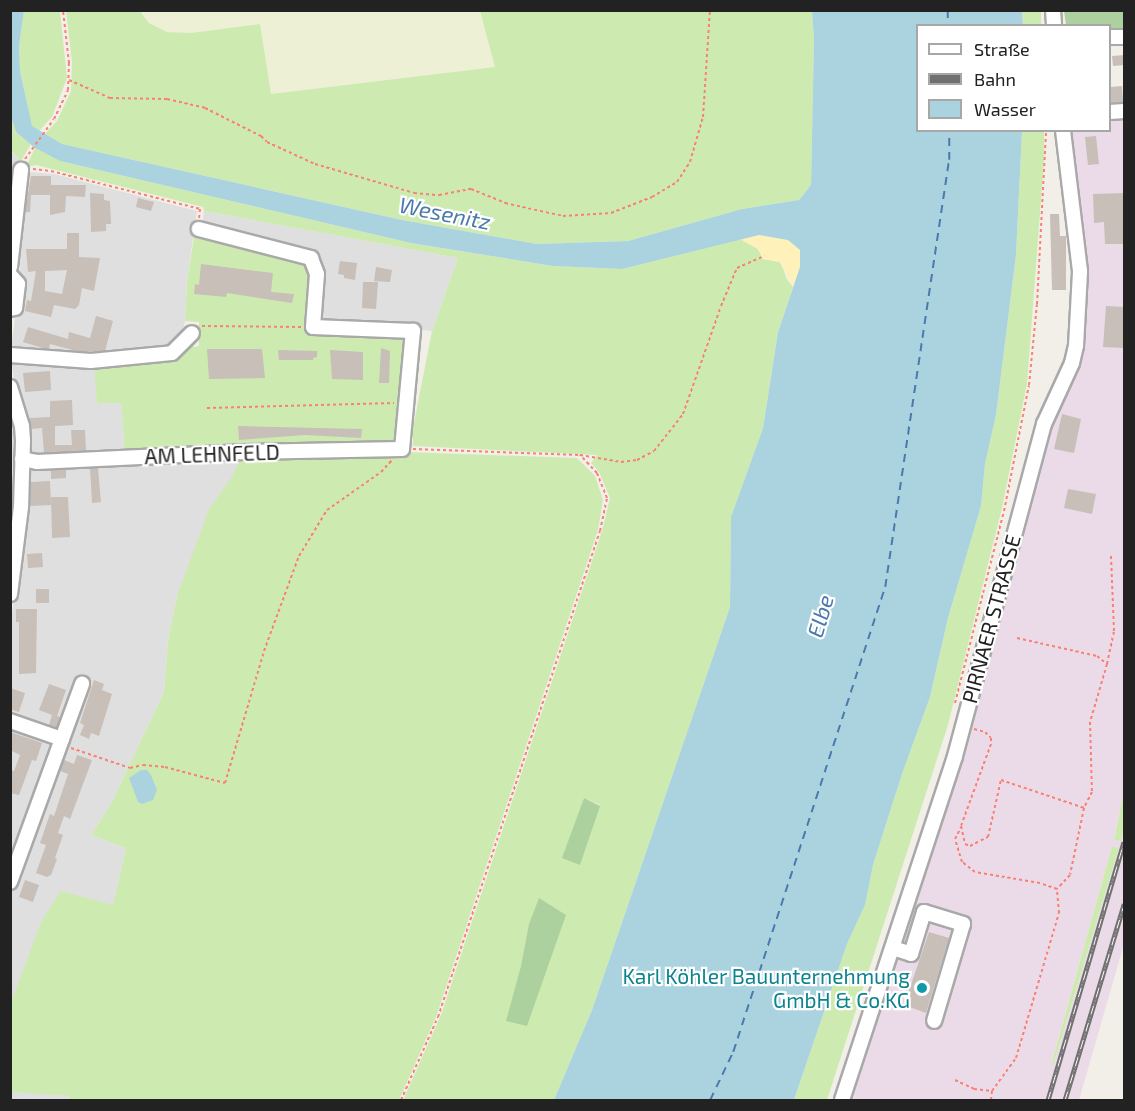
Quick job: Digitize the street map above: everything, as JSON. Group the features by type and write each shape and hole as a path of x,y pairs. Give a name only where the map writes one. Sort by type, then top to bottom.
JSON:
{"street":[{"name":"PIRNAER STRASSE","path":"842,1101 963,726 1044,424 1072,363 1076,346 1080,271 1064,132"},
{"path":"10,267 21,170"},
{"path":"199,229 311,258 317,274 313,327 413,331 402,449"},
{"path":"10,274 18,284 15,308 10,309"},
{"path":"10,355 91,361 172,353 192,333"},
{"path":"10,594 21,507 22,459 22,426 11,388"},
{"name":"AM LEHNFELD","path":"22,459 38,462 244,452 402,449"},
{"path":"10,882 82,684"},
{"path":"10,721 61,742"},
{"path":"893,948 911,954 924,912 963,924 934,1021"}],"path":[{"path":"31,147 54,119 68,90 63,10"},
{"path":"69,80 110,98 167,99 205,108 261,136 267,142 315,164 404,190 439,195 471,189 505,203 563,216 611,213 652,197 677,182 690,162 703,117 710,10"},
{"path":"955,705 1001,521 1025,408 1037,304 1046,132"},
{"path":"21,170 39,168 200,209 199,229"},
{"path":"61,742 130,768 143,765 165,767 225,783 264,651 299,556 327,510 381,472 402,449 580,455 621,462 637,460 654,451 683,414 721,306 738,268 743,264 754,263 764,256"},
{"path":"192,333 195,326 313,327"},
{"path":"207,408 405,403"},
{"path":"401,1101 442,1006 600,531 607,498 597,473 580,455"},
{"path":"991,1101 992,1091 1016,1058 1059,913 1057,890 1070,875 1084,808 1092,792 1090,722 1114,631 1111,555"},
{"path":"1017,638 1097,656 1107,664"},
{"path":"963,726 984,732 991,738 991,744 955,839 956,849 962,862 975,872 1040,883 1057,890"},
{"path":"961,826 963,840 970,846 988,837 1001,780 1084,808"},
{"path":"955,1080 974,1089 992,1091"}],"shaded area":[{"path":"1124,114 1124,790 1114,839 1121,841 1124,826 1124,944 1079,1100 850,1100 964,750 1044,445 1077,367 1083,345 1087,272 1071,132 1111,132 1111,115","holes":["1112,846 1119,848 1053,1066 1051,1064"]},
{"path":"10,151 21,161 17,171 54,174 197,211 187,280 185,321 182,334 171,349 110,358 11,348 20,284 20,259 18,218 11,218"},
{"path":"204,211 458,258 432,331 399,327 318,325 202,228"},
{"path":"11,361 94,364 121,403 125,456 36,459 27,453"},
{"path":"11,398 19,460 11,557"},
{"path":"242,456 177,596 168,640 164,692 111,804 91,835 126,848 113,906 11,1004 10,628 21,551 26,464"},
{"path":"11,1092 69,1096 68,1100 11,1100"}],"green space":[{"path":"24,11 60,11 67,78 52,117 39,131 32,127 20,71 19,46"},
{"path":"66,11 140,11 149,23 167,32 191,33 260,24 271,94 495,67 480,11 812,11 814,39 811,185 799,200 742,209 628,241 537,244 402,220 62,144 45,134 57,121 71,91 72,62"},
{"path":"140,11 480,11 495,67 270,94 260,24 191,33 167,32 149,22"},
{"path":"1022,11 1041,11 1041,24 1023,24"},
{"path":"1064,11 1124,11 1124,30 1111,30 1111,24 1066,24"},
{"path":"10,114 16,132 31,144 21,161 11,151"},
{"path":"1022,132 1044,132 1044,160 1027,384 1002,508 948,725 827,1100 794,1100 847,944 865,905 873,865 930,697 948,618 981,506 985,464 996,415 1016,255"},
{"path":"35,148 60,161 411,243 553,266 622,269 740,239 758,249 763,259 780,262 786,278 793,287 778,332 763,428 731,517 730,607 592,1010 554,1100 403,1100 441,1015 602,531 610,498 599,472 591,463 597,455 413,446 413,428 432,331 458,258 204,211 203,207 36,165 26,167","holes":["584,798 600,805 563,858"]},
{"path":"195,231 307,259 312,273 309,330 404,335 410,341 396,445 125,456 121,403 97,403 94,364 136,361 191,339 194,347 199,346 199,322 185,321 187,280"},
{"path":"403,452 577,458 595,476 603,500 598,530 436,1017 399,1100 68,1100 69,1096 11,1092 10,1005 42,920 61,891 113,905 126,848 91,835 111,804 164,692 168,640 177,596 209,509 231,478 242,456"},
{"path":"1124,790 1124,826 1121,841 1114,840"},
{"path":"584,798 600,806 580,865 562,858"},
{"path":"1112,846 1119,848 1053,1066 1051,1065"},
{"path":"539,898 566,915 527,1026 506,1021 521,966 529,924"}],"sand":[{"path":"759,235 788,240 800,250 800,267 793,287 780,262 763,259 758,249 740,239"}],"water":[{"name":"Elbe","path":"10,11 24,11 19,46 20,71 32,126 62,144 402,220 537,244 628,241 742,209 799,200 811,185 814,39 812,11 1022,11 1023,24 916,24 916,132 1022,132 1016,255 996,415 985,464 981,506 948,618 930,697 873,865 865,905 847,944 794,1100 554,1100 592,1010 730,607 731,517 763,428 778,332 800,267 800,250 788,240 759,235 622,269 553,266 411,243 60,161 35,148 16,132 10,114"},
{"path":"141,770 147,770 151,775 157,790 153,800 142,804 138,802 129,778"}],"building":[{"path":"1125,55 1125,65 1113,66 1112,56"},
{"path":"1122,86 1123,102 1111,103 1111,87"},
{"path":"1096,136 1099,164 1088,165 1085,137"},
{"path":"31,176 51,176 51,185 86,185 85,197 66,196 65,212 50,215 50,195 31,195 30,212 25,212"},
{"path":"90,193 104,194 104,200 110,201 111,224 106,224 106,231 91,232"},
{"path":"1125,193 1125,244 1105,244 1104,222 1094,223 1093,194"},
{"path":"138,198 154,202 151,211 136,207"},
{"path":"1050,214 1059,214 1060,236 1066,236 1066,290 1052,290"},
{"path":"67,233 79,233 79,257 100,258 94,291 82,288 79,305 75,309 54,305 51,317 25,311 27,300 31,301 36,271 28,272 26,249 67,249","holes":["67,270 62,294 45,291 45,271"]},
{"path":"340,261 357,263 355,280 338,274"},
{"path":"201,264 273,273 271,292 294,294 292,303 227,293 226,297 194,294 195,284 199,285"},
{"path":"376,267 392,270 390,282 374,281"},
{"path":"363,282 378,282 376,309 362,308"},
{"path":"1106,306 1125,307 1125,348 1103,347"},
{"path":"96,316 113,321 105,351 77,351 50,344 49,349 46,349 23,342 28,327 68,339 69,332 90,338"},
{"path":"381,348 390,351 389,383 379,383"},
{"path":"207,349 262,349 265,378 209,379"},
{"path":"278,350 317,351 317,357 313,360 279,360"},
{"path":"330,350 363,352 363,380 332,379"},
{"path":"50,371 51,390 25,392 23,373"},
{"path":"72,400 73,425 55,426 55,445 72,445 71,430 85,430 86,451 44,453 42,428 31,429 30,418 50,417 50,401"},
{"path":"1062,414 1081,419 1074,453 1054,449"},
{"path":"238,426 362,429 361,438 305,435 239,440"},
{"path":"90,468 98,468 101,502 92,503"},
{"path":"51,470 66,470 66,478 51,479"},
{"path":"50,481 51,505 30,506 31,482"},
{"path":"1068,489 1096,494 1092,514 1064,508"},
{"path":"51,497 68,497 70,537 52,538"},
{"path":"42,553 43,567 28,568 27,554"},
{"path":"36,589 49,589 49,603 36,603"},
{"path":"16,609 37,609 36,673 19,674 19,622 16,622"},
{"path":"94,680 104,684 102,690 112,694 99,736 91,733 89,739 80,735 84,725 80,723"},
{"path":"49,684 66,690 57,716 60,717 57,728 49,725 52,715 39,710"},
{"path":"10,688 25,693 19,712 10,709"},
{"path":"10,732 42,743 36,761 32,760 19,795 10,793 10,770 14,771 20,755 10,750"},
{"path":"77,755 92,760 70,819 64,816 58,833 63,835 55,858 57,859 51,875 47,877 36,873 46,845 40,843 50,814 54,816 68,774 60,771 64,760 74,764"},
{"path":"25,880 39,885 33,902 19,897"},
{"path":"929,932 949,938 926,1013 904,1005"}],"ferry route":[{"path":"948,10 948,24"},
{"path":"710,1100 733,1052 885,587 949,160 949,132"}],"railway":[{"path":"1048,1100 1124,842"},
{"path":"1065,1100 1124,904"}],"place":[{"name":"Karl Köhler Bauunternehmung GmbH & Co.KG","path":"922,988"}],"water label":[{"name":"Wesenitz","path":"445,213"}]}
